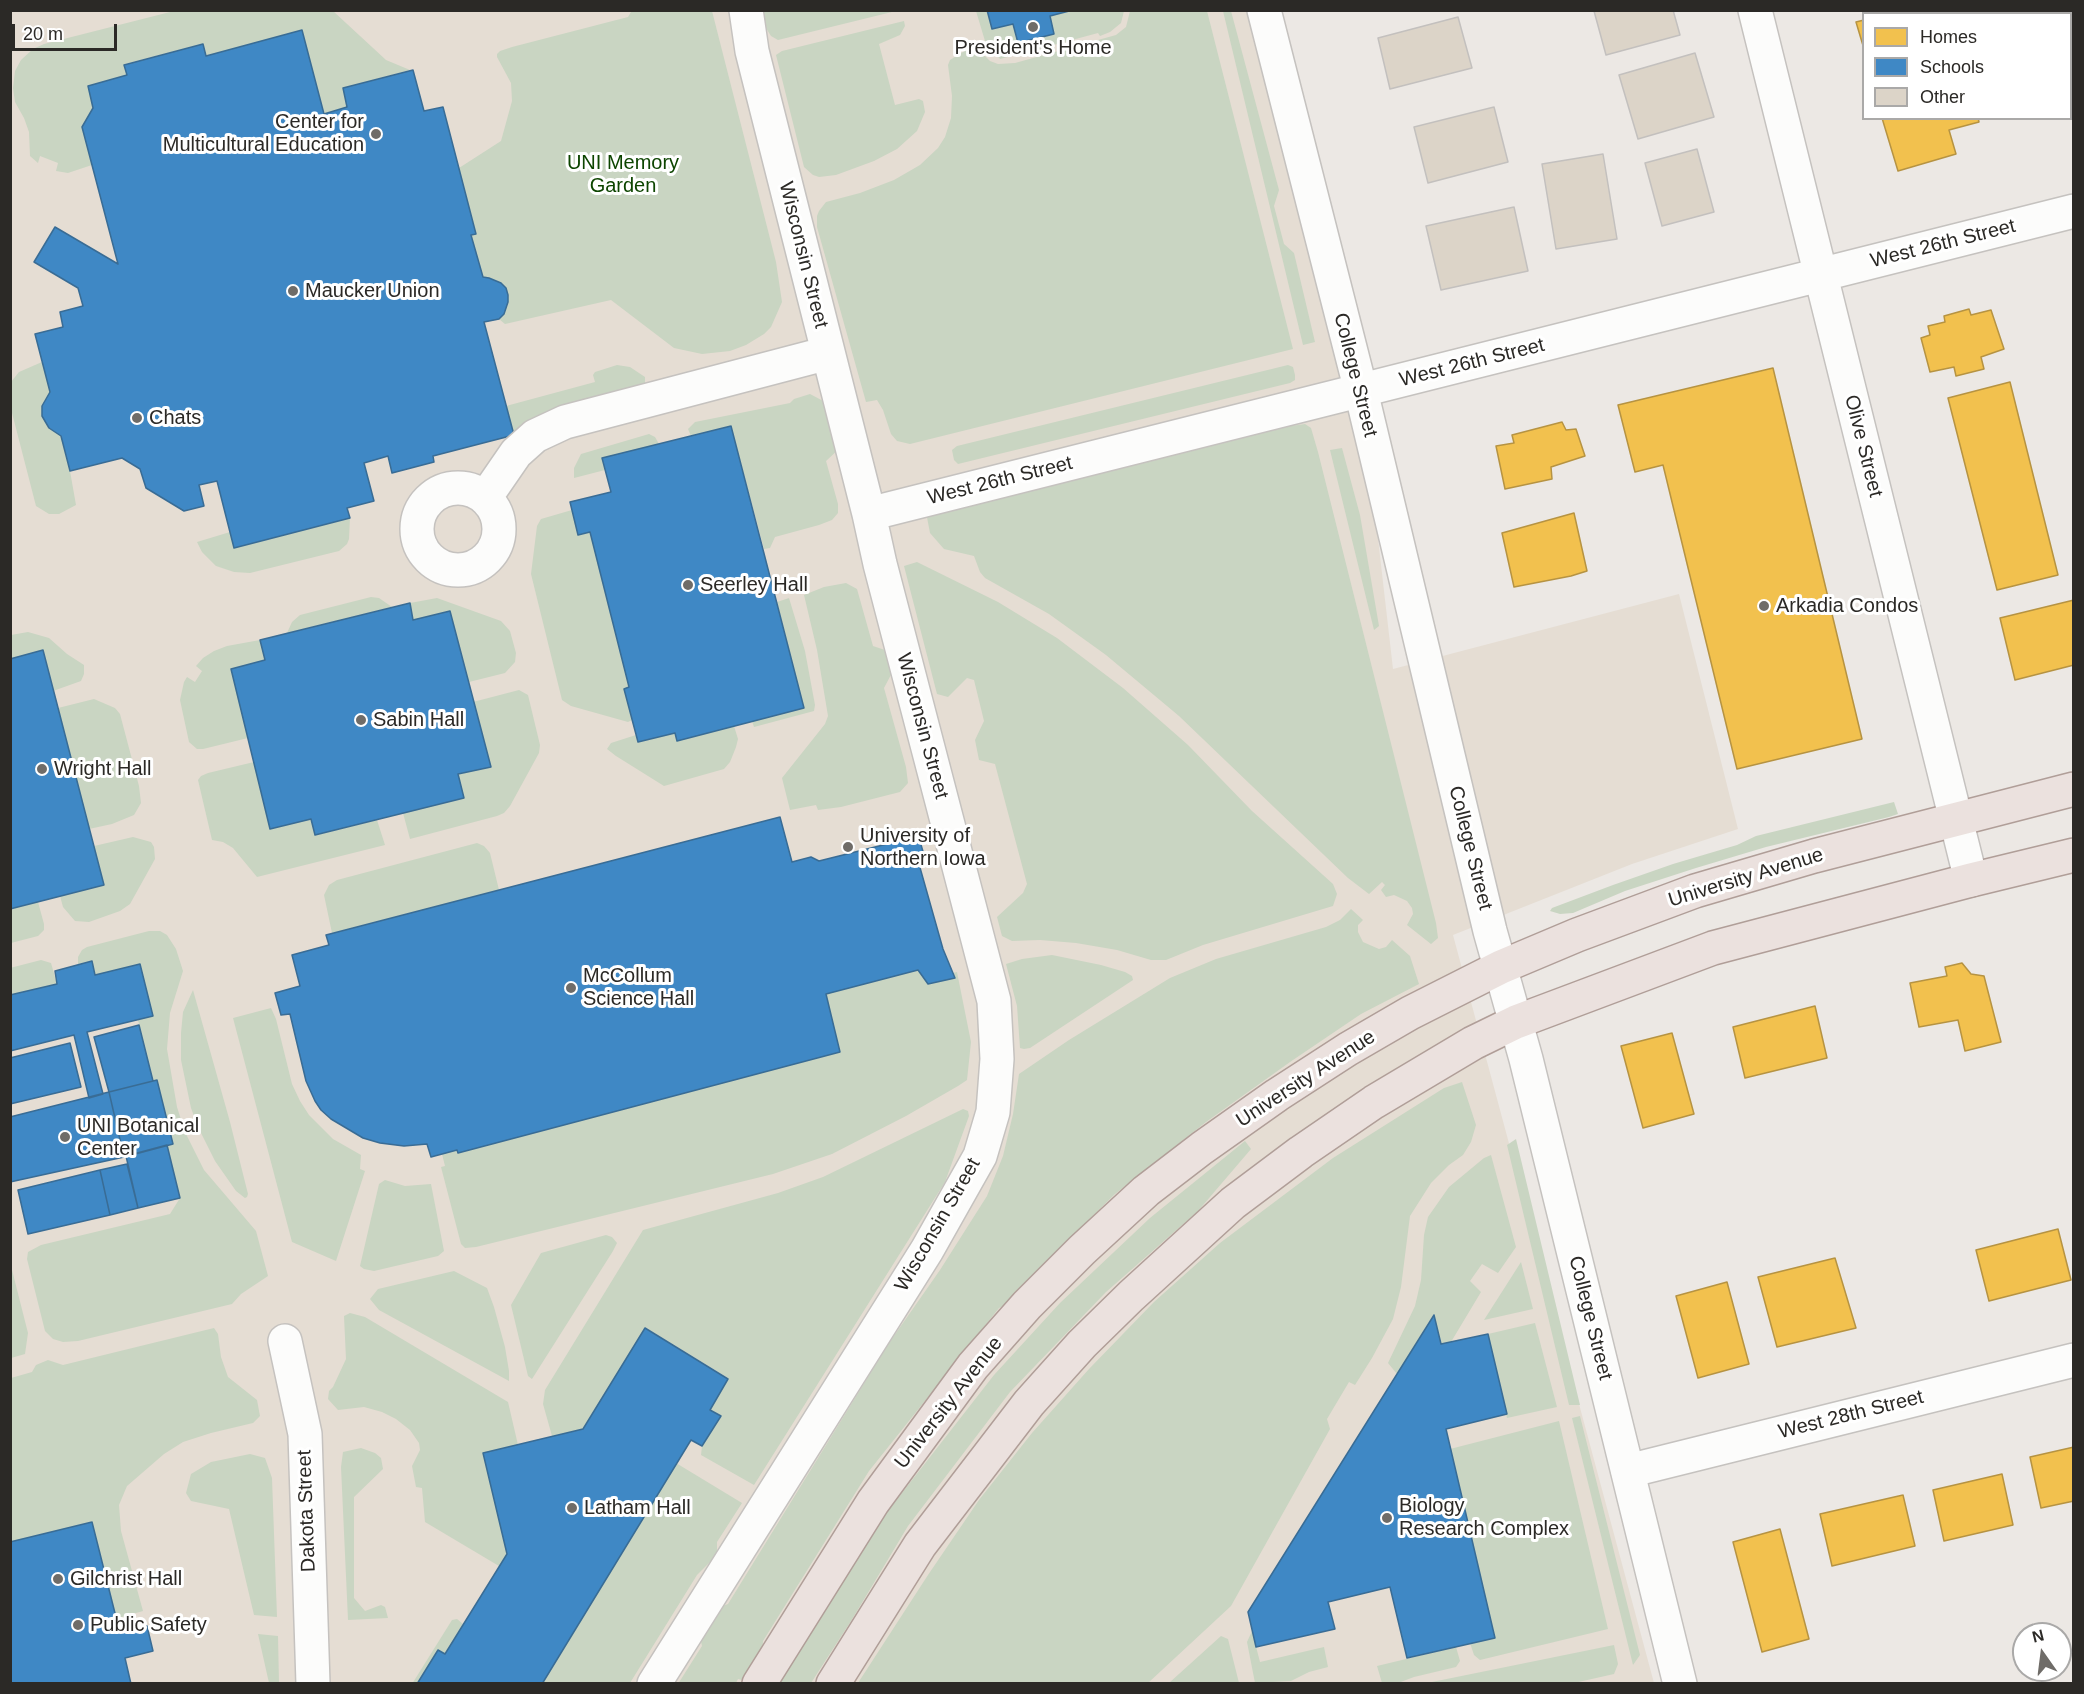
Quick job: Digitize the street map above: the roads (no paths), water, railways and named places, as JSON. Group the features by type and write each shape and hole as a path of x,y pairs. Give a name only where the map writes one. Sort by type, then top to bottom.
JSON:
{"main road":[{"name":"University Avenue","path":"759,1683 873,1502 973,1366 1027,1305 1082,1250 1156,1184 1277,1095 1348,1049 1410,1013 1501,967 1559,941 1695,891 1814,856 2073,789"},
{"path":"833,1683 920,1545 1029,1403 1082,1344 1233,1203 1301,1152 1374,1102 1473,1043 1516,1022 1713,948 2073,855"}],"street":[{"name":"Wisconsin Street","path":"654,1683 927,1250 980,1156 993,1112 997,1059 994,1001 880,564 752,51 746,10"},
{"name":"College Street","path":"1264,10 1361,391 1490,932 1516,1022 1680,1683"},
{"name":"Olive Street","path":"1755,10 1971,880"},
{"name":"West 26th Street","path":"869,514 2073,211"},
{"path":"485,498 516,453 535,436 565,422 828,353"},
{"name":"Dakota Street","path":"285,1341 305,1434 313,1683"},
{"name":"West 28th Street","path":"1628,1471 2073,1359"}],"place":[{"name":"President's Home","path":"1033,27"},
{"name":"Center for Multicultural Education","path":"376,134"},
{"name":"Maucker Union","path":"293,291"},
{"name":"Chats","path":"137,418"},
{"name":"Seerley Hall","path":"688,585"},
{"name":"Arkadia Condos","path":"1764,606"},
{"name":"Sabin Hall","path":"361,720"},
{"name":"Wright Hall","path":"42,769"},
{"name":"University of Northern Iowa","path":"848,847"},
{"name":"McCollum Science Hall","path":"571,988"},
{"name":"UNI Botanical Center","path":"65,1137"},
{"name":"Latham Hall","path":"572,1508"},
{"name":"Biology Research Complex","path":"1387,1518"},
{"name":"Gilchrist Hall","path":"58,1579"},
{"name":"Public Safety","path":"78,1625"}],"park label":[{"name":"UNI Memory Garden","path":"623,174"}]}
